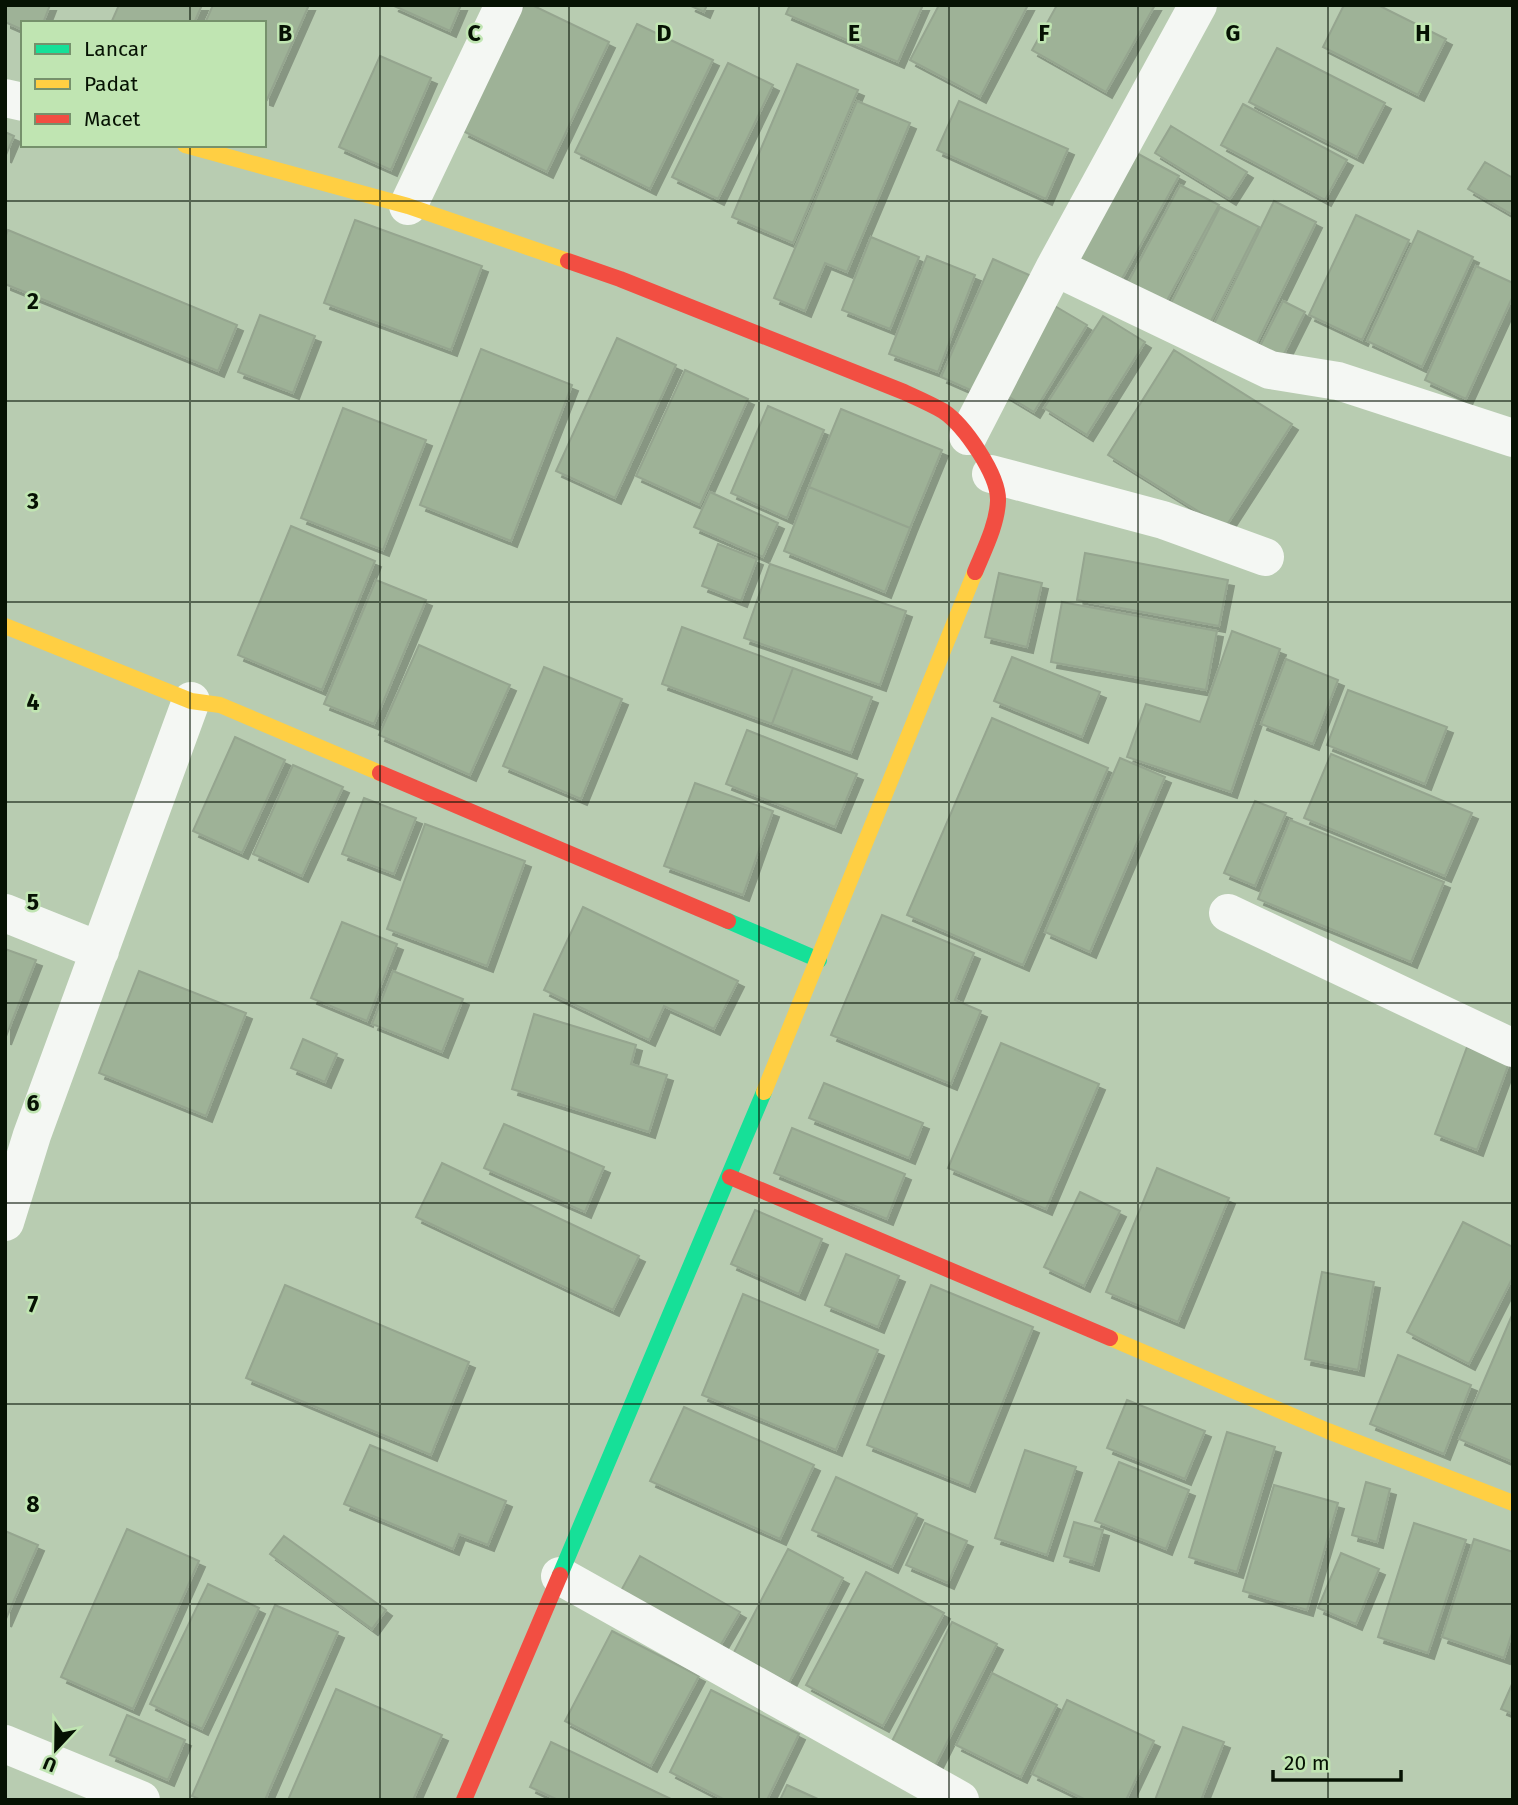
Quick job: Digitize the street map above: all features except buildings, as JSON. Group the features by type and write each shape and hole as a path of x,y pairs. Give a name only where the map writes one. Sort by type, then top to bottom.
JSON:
{"street":[{"path":"408,206 505,5"},
{"path":"968,436 1055,267 1198,5"},
{"path":"192,147 408,206 620,279 904,393 944,412 968,436 991,474 998,499 990,536 820,960 464,1800"},
{"path":"1055,267 1269,370 1338,381 1513,438"},
{"path":"991,474 1163,520 1265,557"},
{"path":"5,626 191,701 220,705 820,960"},
{"path":"5,1222 32,1135 191,701"},
{"path":"5,913 100,951"},
{"path":"1228,913 1513,1048"},
{"path":"730,1177 1328,1431 1513,1503"},
{"path":"560,1576 960,1800"},
{"path":"5,1744 141,1800"}],"traffic: fast":[{"path":"728,921 819,960"},
{"path":"560,1575 764,1092"}],"traffic: slow":[{"path":"192,147 408,206 568,261"},
{"path":"764,1092 975,572"},
{"path":"5,626 191,701 220,705 380,773"},
{"path":"1110,1338 1328,1431 1513,1503"}],"traffic: jam":[{"path":"568,261 620,279 904,392 943,411 961,427 979,452 997,490 995,519 975,572"},
{"path":"380,773 728,921"},
{"path":"730,1177 1110,1338"},
{"path":"464,1800 560,1575"}]}
